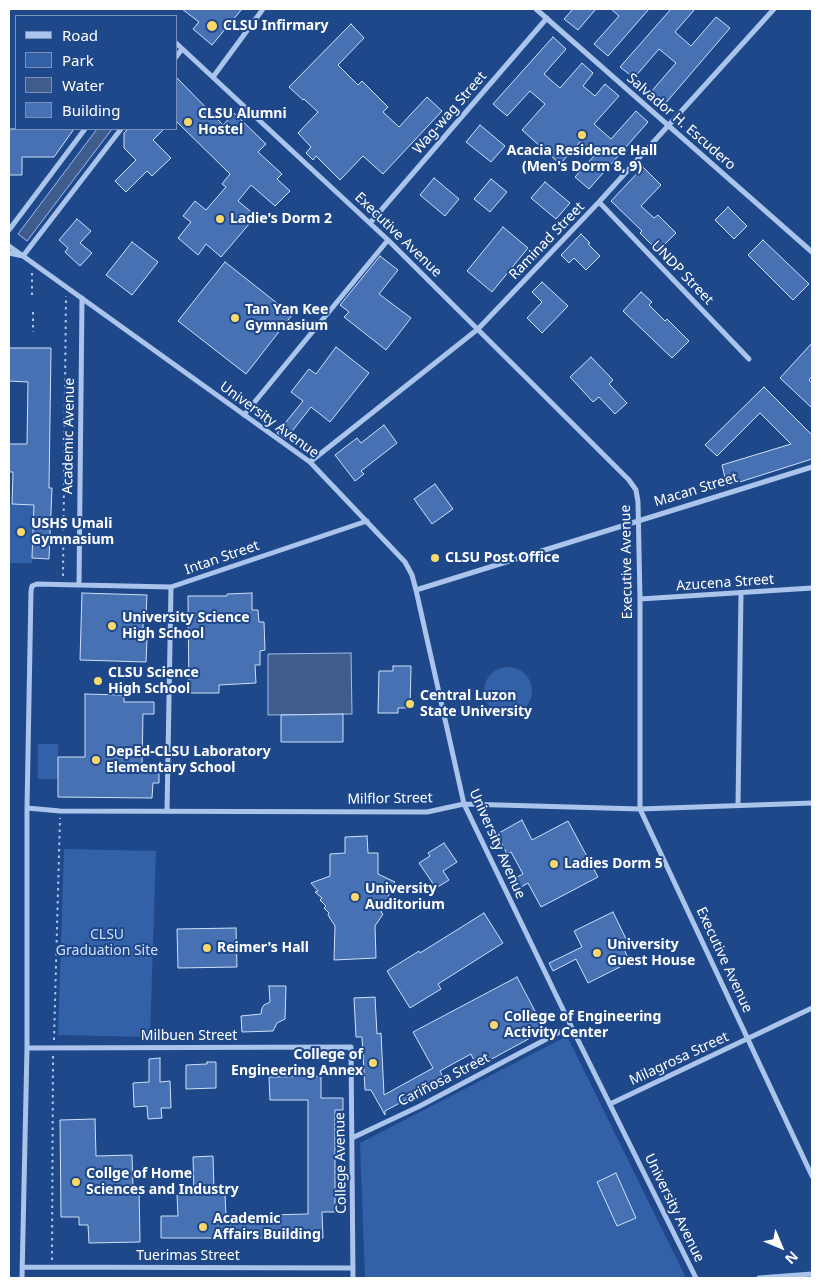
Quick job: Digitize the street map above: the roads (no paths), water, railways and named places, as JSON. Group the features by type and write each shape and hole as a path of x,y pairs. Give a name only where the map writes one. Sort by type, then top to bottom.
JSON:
{"street":[{"path":"213,78 263,9"},
{"name":"Salvador H. Escudero","path":"536,9 812,252"},
{"name":"Raminad Street","path":"310,462 478,329 599,202 774,9"},
{"name":"Wag-wag Street","path":"370,223 547,18"},
{"name":"Executive Avenue","path":"178,45 388,240 633,485 637,495 640,599 640,809 812,1176"},
{"path":"178,54 182,49"},
{"path":"9,230 84,130"},
{"path":"9,253 23,256 120,130"},
{"name":"UNDP Street","path":"599,202 749,359"},
{"path":"244,415 388,240"},
{"name":"University Avenue","path":"9,246 310,462 405,562 412,575 416,590 464,804 696,1278"},
{"name":"Academic Avenue","path":"79,585 82,298"},
{"name":"Macan Street","path":"416,590 812,467"},
{"name":"Intan Street","path":"79,585 171,587 367,521"},
{"path":"22,1278 27,1048 27,808 31,588 37,584 79,585"},
{"path":"167,811 171,587"},
{"name":"Azucena Street","path":"640,599 812,588"},
{"path":"738,806 741,593"},
{"name":"Milflor Street","path":"27,808 60,811 427,812 464,804 640,809 812,803"},
{"name":"Milagrosa Street","path":"610,1104 812,1008"},
{"name":"Cariñosa Street","path":"352,1138 420,1106 571,1026"},
{"name":"Milbuen Street","path":"27,1048 351,1047"},
{"name":"College Avenue","path":"351,1047 354,1278"},
{"name":"Tuerimas Street","path":"22,1267 353,1268"},
{"path":"759,1278 812,1274"}],"water":[{"path":"96,130 111,130 27,241 18,234"},
{"path":"351,653 352,714 268,715 268,654"}],"place":[{"name":"CLSU Infirmary","path":"212,26"},
{"name":"CLSU Alumni Hostel","path":"188,122"},
{"name":"Acacia Residence Hall (Men's Dorm 8, 9)","path":"582,135"},
{"name":"Ladie's Dorm 2","path":"220,219"},
{"name":"Tan Yan Kee Gymnasium","path":"235,318"},
{"name":"USHS Umali Gymnasium","path":"21,532"},
{"name":"CLSU Post Office","path":"435,558"},
{"name":"University Science High School","path":"112,626"},
{"name":"CLSU Science High School","path":"98,681"},
{"name":"Central Luzon State University","path":"410,704"},
{"name":"DepEd-CLSU Laboratory Elementary School","path":"96,760"},
{"name":"Ladies Dorm 5","path":"554,864"},
{"name":"University Auditorium","path":"355,897"},
{"name":"Reimer's Hall","path":"207,948"},
{"name":"University Guest House","path":"597,953"},
{"name":"College of Engineering Activity Center","path":"494,1025"},
{"name":"College of Engineering Annex","path":"373,1063"},
{"name":"Collge of Home Sciences and Industry","path":"76,1182"},
{"name":"Academic Affairs Building","path":"203,1227"}],"park label":[{"name":"CLSU Graduation Site","path":"107,944"}]}
